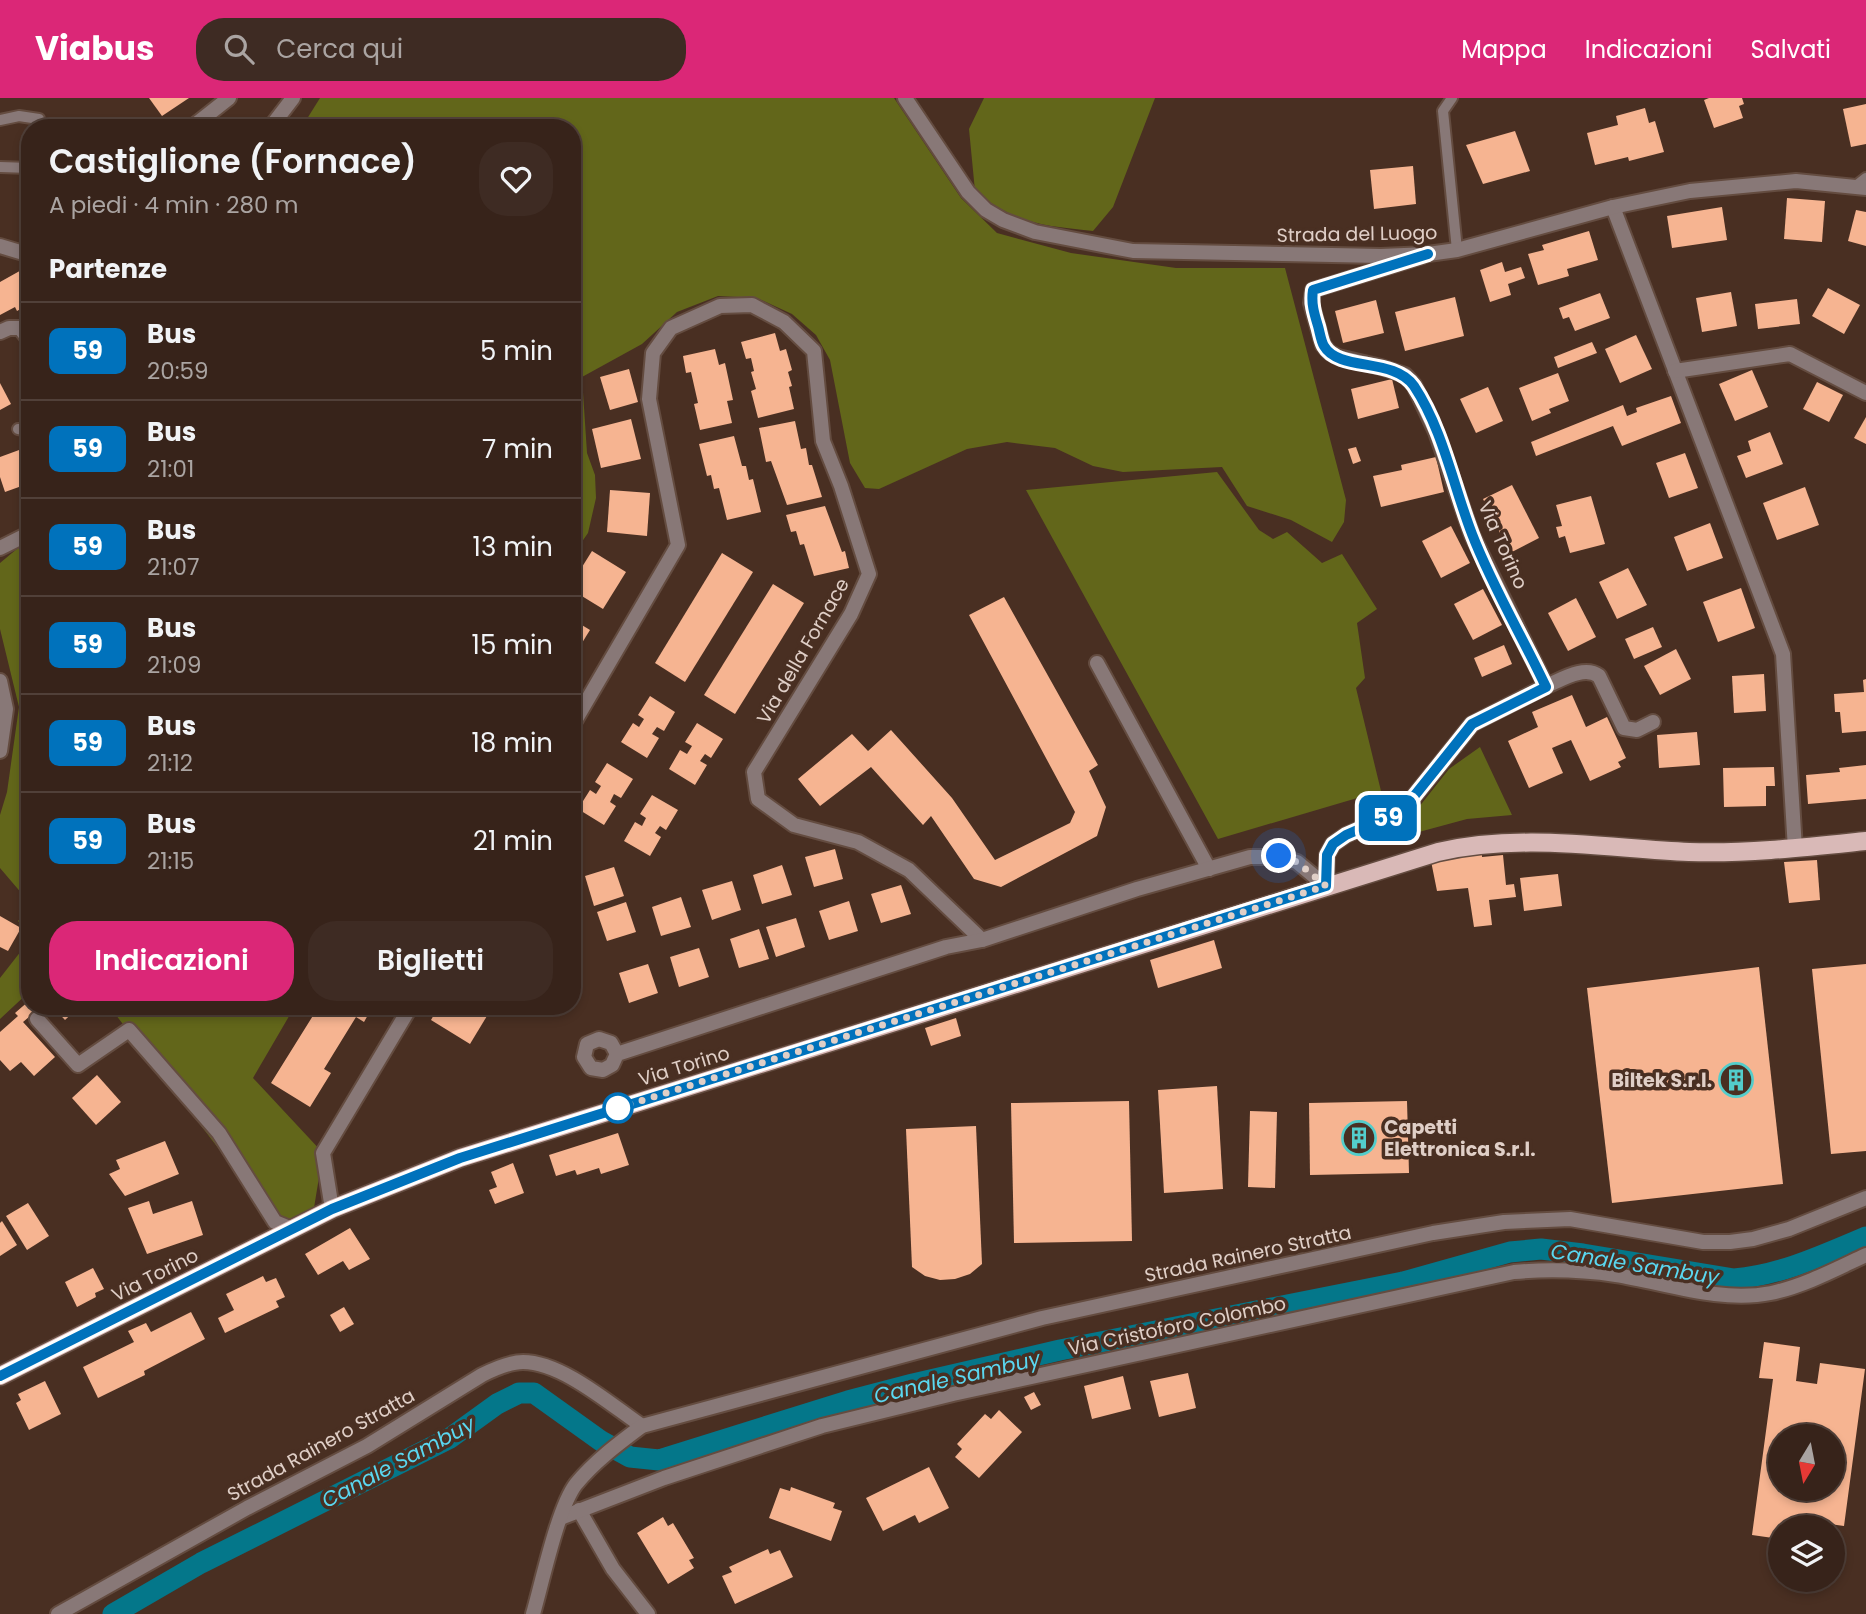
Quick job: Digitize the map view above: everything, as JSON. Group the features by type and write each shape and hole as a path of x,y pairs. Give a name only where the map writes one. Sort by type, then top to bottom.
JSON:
{"main road":[{"name":"Via Torino","path":"0,1376 332,1209 460,1158 1438,852 1508,841 1691,852 1795,849 1866,841"}],"street":[{"path":"202,119 229,98"},
{"path":"277,119 293,98"},
{"name":"Strada del Luogo","path":"905,98 968,192 986,210 1003,220 1035,232 1133,251 1381,256 1428,254 1457,250 1613,207 1690,191 1796,181 1863,183"},
{"path":"1613,207 1783,654 1795,849"},
{"path":"0,246 21,252"},
{"name":"Via Torino","path":"1428,254 1313,290 1311,303 1323,345 1329,352 1338,357 1405,375 1414,386 1436,432 1472,535 1546,687"},
{"name":"Via della Fornace","path":"581,711 678,545 649,399 653,353 671,328 720,306 752,305 784,322 814,351 823,441 841,486 869,574 851,614 754,772 758,799 794,825 858,842 909,870 982,940"},
{"path":"0,332 9,328 21,329"},
{"path":"1675,371 1790,354 1866,393"},
{"path":"0,548 21,538"},
{"path":"1097,663 1209,869"},
{"path":"1326,886 1327,855 1333,844 1346,835 1403,810 1472,724 1546,687 1586,671 1593,671 1599,676 1624,728 1637,730 1653,722"},
{"path":"0,681 6,709 0,751"},
{"path":"617,1054 946,947 982,940 1137,889 1250,857 1279,856 1297,862 1326,886"},
{"path":"332,1209 323,1153 406,1015"},
{"path":"37,1019 78,1065 129,1030 219,1133 275,1222 292,1229"},
{"name":"Strada Rainero Stratta","path":"562,1517 574,1486 607,1452 642,1426 1042,1318 1433,1233 1504,1222 1570,1219 1703,1242 1730,1242 1753,1240 1789,1229 1866,1198"},
{"name":"Via Cristoforo Colombo","path":"562,1517 664,1478 822,1426 953,1394 1514,1272 1555,1268 1734,1296 1771,1293 1815,1279 1866,1255"},
{"name":"Strada Rainero Stratta","path":"58,1614 247,1508 367,1446 499,1367 523,1362 541,1365 568,1376 642,1426"},
{"path":"579,1510 614,1569 648,1614"},
{"path":"533,1614 562,1517"}],"lane":[{"path":"1452,98 1443,111 1457,250"},
{"path":"0,120 19,116 38,119"},
{"path":"0,167 21,168"}],"shaded area":[{"path":"320,98 894,98 961,198 997,233 1071,253 1176,268 1285,268 1346,500 1344,522 1332,542 1291,520 1247,506 1222,467 1123,472 1093,466 1055,448 1007,442 967,449 879,489 865,488 850,463 830,360 816,335 792,314 757,298 718,296 677,312 642,344 582,377 587,453 595,475 596,498 588,533 581,543 581,119 307,119"},
{"path":"984,98 1155,98 1113,207 1093,231 1031,222 1004,210 975,191 969,129"},
{"path":"1217,472 1259,530 1273,539 1287,532 1322,563 1342,554 1377,609 1357,623 1365,678 1356,688 1381,791 1218,839 1026,490"},
{"path":"21,546 21,893 0,868 0,815 7,792 19,707 0,629 0,563"},
{"path":"1480,747 1512,815 1467,819 1419,832 1411,817 1449,769"},
{"path":"21,951 21,999 0,1019 0,978"},
{"path":"116,1015 290,1015 253,1078 323,1153 312,1220 275,1222"}],"building":[{"path":"149,98 189,98 162,116"},
{"path":"1742,98 1744,104 1739,106 1743,118 1714,128 1704,100"},
{"path":"1866,104 1866,144 1851,147 1843,109"},
{"path":"1645,108 1649,123 1655,121 1664,152 1629,161 1628,157 1595,165 1587,133 1618,125 1616,116"},
{"path":"1515,131 1530,171 1483,184 1466,145"},
{"path":"1413,166 1416,204 1374,209 1370,170"},
{"path":"1787,198 1825,201 1822,242 1784,239"},
{"path":"1722,207 1727,240 1672,248 1667,216"},
{"path":"1856,210 1866,212 1866,246 1848,241"},
{"path":"1589,231 1598,260 1567,269 1569,276 1538,285 1528,254 1544,250 1542,245"},
{"path":"1502,262 1505,272 1521,267 1525,278 1508,284 1511,295 1490,302 1480,270"},
{"path":"21,270 21,309 17,311 15,307 0,315 0,282"},
{"path":"1828,288 1860,305 1844,334 1812,316"},
{"path":"1731,292 1737,326 1702,332 1696,298"},
{"path":"1600,293 1610,318 1575,331 1569,317 1563,319 1559,308"},
{"path":"1455,297 1464,336 1405,351 1395,312"},
{"path":"1797,299 1800,324 1758,329 1755,304"},
{"path":"1376,300 1384,333 1343,343 1335,311"},
{"path":"775,333 780,351 786,349 792,370 788,372 794,409 758,418 751,391 756,389 751,372 754,371 751,358 746,359 741,342"},
{"path":"1636,335 1652,369 1620,383 1605,349"},
{"path":"1592,342 1597,353 1558,368 1554,357"},
{"path":"715,349 719,365 725,363 733,400 727,401 732,423 700,430 694,404 698,403 691,372 686,373 683,356"},
{"path":"629,369 638,402 610,410 600,377"},
{"path":"1752,370 1768,407 1735,421 1719,384"},
{"path":"1558,373 1569,401 1549,409 1551,413 1532,421 1519,388"},
{"path":"1392,379 1399,408 1358,419 1351,389"},
{"path":"1817,382 1843,395 1829,422 1803,409"},
{"path":"0,383 11,404 0,410"},
{"path":"1488,387 1503,421 1476,433 1460,399"},
{"path":"1671,396 1681,423 1622,446 1613,426 1536,456 1531,442 1623,405 1627,416 1637,412 1636,408"},
{"path":"1866,417 1866,444 1854,438"},
{"path":"631,419 641,459 601,468 592,429"},
{"path":"795,421 801,449 806,448 809,465 812,465 822,497 787,505 771,461 766,462 759,428"},
{"path":"1770,432 1783,464 1746,478 1737,456 1751,451 1748,441"},
{"path":"734,436 742,466 746,466 749,480 753,479 761,512 727,520 719,488 714,489 711,475 707,476 699,444"},
{"path":"1356,447 1361,461 1353,464 1348,449"},
{"path":"21,449 21,486 5,492 0,477 0,457"},
{"path":"1685,453 1698,488 1669,498 1656,463"},
{"path":"1436,457 1444,492 1381,507 1373,476 1402,470 1401,465"},
{"path":"1512,485 1539,538 1510,553 1483,499"},
{"path":"1805,487 1819,525 1777,540 1763,503"},
{"path":"610,490 650,493 647,536 607,532"},
{"path":"1591,496 1605,544 1570,553 1565,536 1559,538 1556,527 1562,526 1556,505"},
{"path":"825,506 842,552 845,551 849,568 814,576 804,544 800,545 796,531 791,532 786,515"},
{"path":"1710,523 1723,558 1687,571 1674,537"},
{"path":"1451,526 1470,563 1441,578 1422,541"},
{"path":"592,551 626,572 603,609 581,596 581,569"},
{"path":"722,553 753,572 685,682 655,663"},
{"path":"1628,568 1647,605 1617,619 1599,582"},
{"path":"773,584 804,603 735,714 704,695"},
{"path":"1741,588 1755,628 1718,642 1703,602"},
{"path":"1483,589 1502,625 1473,640 1454,604"},
{"path":"1004,597 1098,765 1089,771 1106,807 1097,836 1001,887 974,879 931,816 923,825 871,767 820,806 798,779 852,734 868,751 891,730 952,798 995,860 1070,823 1075,812 969,615"},
{"path":"1576,598 1596,637 1568,651 1548,613"},
{"path":"581,624 590,630 581,644"},
{"path":"1653,627 1662,647 1634,659 1625,639"},
{"path":"1504,645 1512,664 1482,677 1474,658"},
{"path":"1676,649 1691,679 1660,695 1644,666"},
{"path":"1764,674 1766,711 1734,713 1732,676"},
{"path":"1866,679 1866,731 1842,733 1840,712 1835,712 1834,694 1864,692 1863,680"},
{"path":"1572,695 1586,727 1607,717 1626,758 1618,762 1621,767 1590,781 1571,740 1552,748 1563,773 1529,788 1508,741 1538,727 1532,712"},
{"path":"650,696 675,712 664,731 657,727 652,734 659,738 647,758 621,742 633,723 639,727 644,719 638,715"},
{"path":"697,723 723,739 711,758 705,754 700,761 707,765 695,785 669,769 680,750 687,754 692,746 685,742"},
{"path":"1697,732 1700,765 1659,768 1657,735"},
{"path":"607,763 633,779 621,798 614,794 610,802 616,806 604,825 581,811 581,804 590,790 596,794 601,786 595,782"},
{"path":"1866,765 1866,799 1808,804 1806,775 1840,772 1839,768"},
{"path":"1774,767 1775,786 1766,786 1766,806 1724,807 1723,768"},
{"path":"652,795 678,810 666,830 660,826 655,833 661,837 650,856 624,841 635,822 642,826 646,818 640,814"},
{"path":"835,849 843,879 814,887 805,857"},
{"path":"1482,854 1482,857 1503,855 1506,885 1514,884 1516,897 1489,900 1492,925 1474,927 1468,888 1437,891 1431,861"},
{"path":"1817,860 1820,900 1789,903 1784,862"},
{"path":"782,865 792,895 762,904 753,875"},
{"path":"614,867 624,896 594,906 585,876"},
{"path":"1558,874 1562,906 1524,911 1520,878"},
{"path":"732,881 741,910 712,920 702,890"},
{"path":"901,885 911,914 881,923 871,894"},
{"path":"681,897 691,927 661,936 652,907"},
{"path":"849,901 858,931 829,940 819,911"},
{"path":"626,902 636,932 607,941 597,912"},
{"path":"0,916 21,928 8,951 0,947"},
{"path":"796,918 805,947 776,957 766,927"},
{"path":"759,929 769,959 739,968 730,939"},
{"path":"1214,940 1222,968 1158,988 1150,960"},
{"path":"699,948 709,977 679,987 670,957"},
{"path":"648,964 658,993 629,1003 619,973"},
{"path":"1866,964 1866,1151 1831,1154 1812,969"},
{"path":"1759,967 1783,1184 1612,1203 1587,988"},
{"path":"21,1008 21,1015 31,1015 23,1022 55,1057 34,1076 21,1062 10,1071 0,1060 0,1032 18,1016 15,1013"},
{"path":"313,1015 368,1015 364,1022 356,1017 324,1069 331,1073 310,1107 271,1083"},
{"path":"434,1015 488,1015 470,1044 431,1020"},
{"path":"956,1018 961,1036 931,1046 925,1028"},
{"path":"97,1075 121,1102 96,1125 72,1098"},
{"path":"1217,1086 1223,1189 1164,1193 1158,1090"},
{"path":"1129,1101 1132,1241 1014,1243 1011,1103"},
{"name":"Capetti Elettronica S.r.l.","path":"1407,1101 1409,1173 1310,1175 1309,1103"},
{"path":"1250,1111 1277,1112 1275,1188 1248,1187"},
{"path":"976,1126 982,1264 970,1274 955,1279 940,1280 925,1276 912,1267 906,1129"},
{"path":"618,1133 629,1165 601,1174 599,1168 577,1175 575,1170 556,1176 549,1155"},
{"path":"165,1141 179,1174 125,1196 109,1174 120,1169 116,1160"},
{"path":"513,1163 524,1193 495,1204 489,1190 497,1187 491,1172"},
{"path":"149,1201 153,1214 192,1201 203,1235 147,1254 128,1208"},
{"path":"28,1203 49,1236 27,1250 6,1216"},
{"path":"2,1221 17,1245 0,1256 0,1223"},
{"path":"350,1228 370,1259 349,1270 343,1261 318,1275 305,1254"},
{"path":"93,1268 104,1289 95,1293 96,1297 77,1307 65,1282"},
{"path":"263,1276 266,1282 276,1278 285,1297 276,1301 279,1307 225,1333 218,1318 234,1310 226,1294"},
{"path":"344,1307 354,1324 340,1332 330,1315"},
{"path":"191,1312 205,1339 144,1371 145,1375 98,1398 83,1367 134,1342 128,1331 146,1323 151,1332"},
{"path":"1764,1342 1800,1347 1796,1381 1817,1384 1820,1363 1865,1369 1845,1519 1845,1515 1768,1515 1768,1537 1752,1535 1773,1379 1759,1378"},
{"path":"1188,1373 1196,1408 1159,1417 1150,1381"},
{"path":"1123,1376 1131,1409 1092,1419 1084,1386"},
{"path":"45,1381 61,1414 29,1430 16,1403 21,1400 18,1394"},
{"path":"1034,1392 1041,1405 1031,1410 1024,1397"},
{"path":"999,1410 1022,1432 979,1478 955,1457 962,1449 957,1444 985,1414 991,1419"},
{"path":"929,1467 949,1508 919,1523 915,1515 883,1531 866,1498"},
{"path":"791,1487 835,1503 833,1508 842,1511 831,1541 769,1518 780,1488 790,1491"},
{"path":"663,1517 668,1526 673,1523 694,1558 689,1560 694,1568 668,1584 637,1533"},
{"path":"768,1549 770,1554 780,1550 793,1577 735,1604 722,1576 732,1572 729,1567"}],"waterway":[{"name":"Canale Sambuy","path":"113,1614 201,1563 450,1438 497,1404 519,1393 534,1393 601,1441 630,1457 659,1460 848,1401 913,1384 1060,1350 1403,1282 1510,1252 1541,1249 1583,1254 1734,1279 1785,1269 1866,1237"}],"bus line":[{"name":"59","path":"0,1376 332,1209 460,1158 1326,886 1327,855 1333,844 1346,835 1403,810 1472,724 1546,687 1472,535 1436,432 1414,386 1405,375 1338,357 1329,352 1323,345 1311,303 1313,290 1325,284 1380,271 1428,254"}],"place":[{"name":"Biltek S.r.l.","path":"1736,1080"},
{"name":"Capetti Elettronica S.r.l.","path":"1359,1138"}],"route":[{"path":"618,1108 1326,886 1297,862 1279,856"}]}
